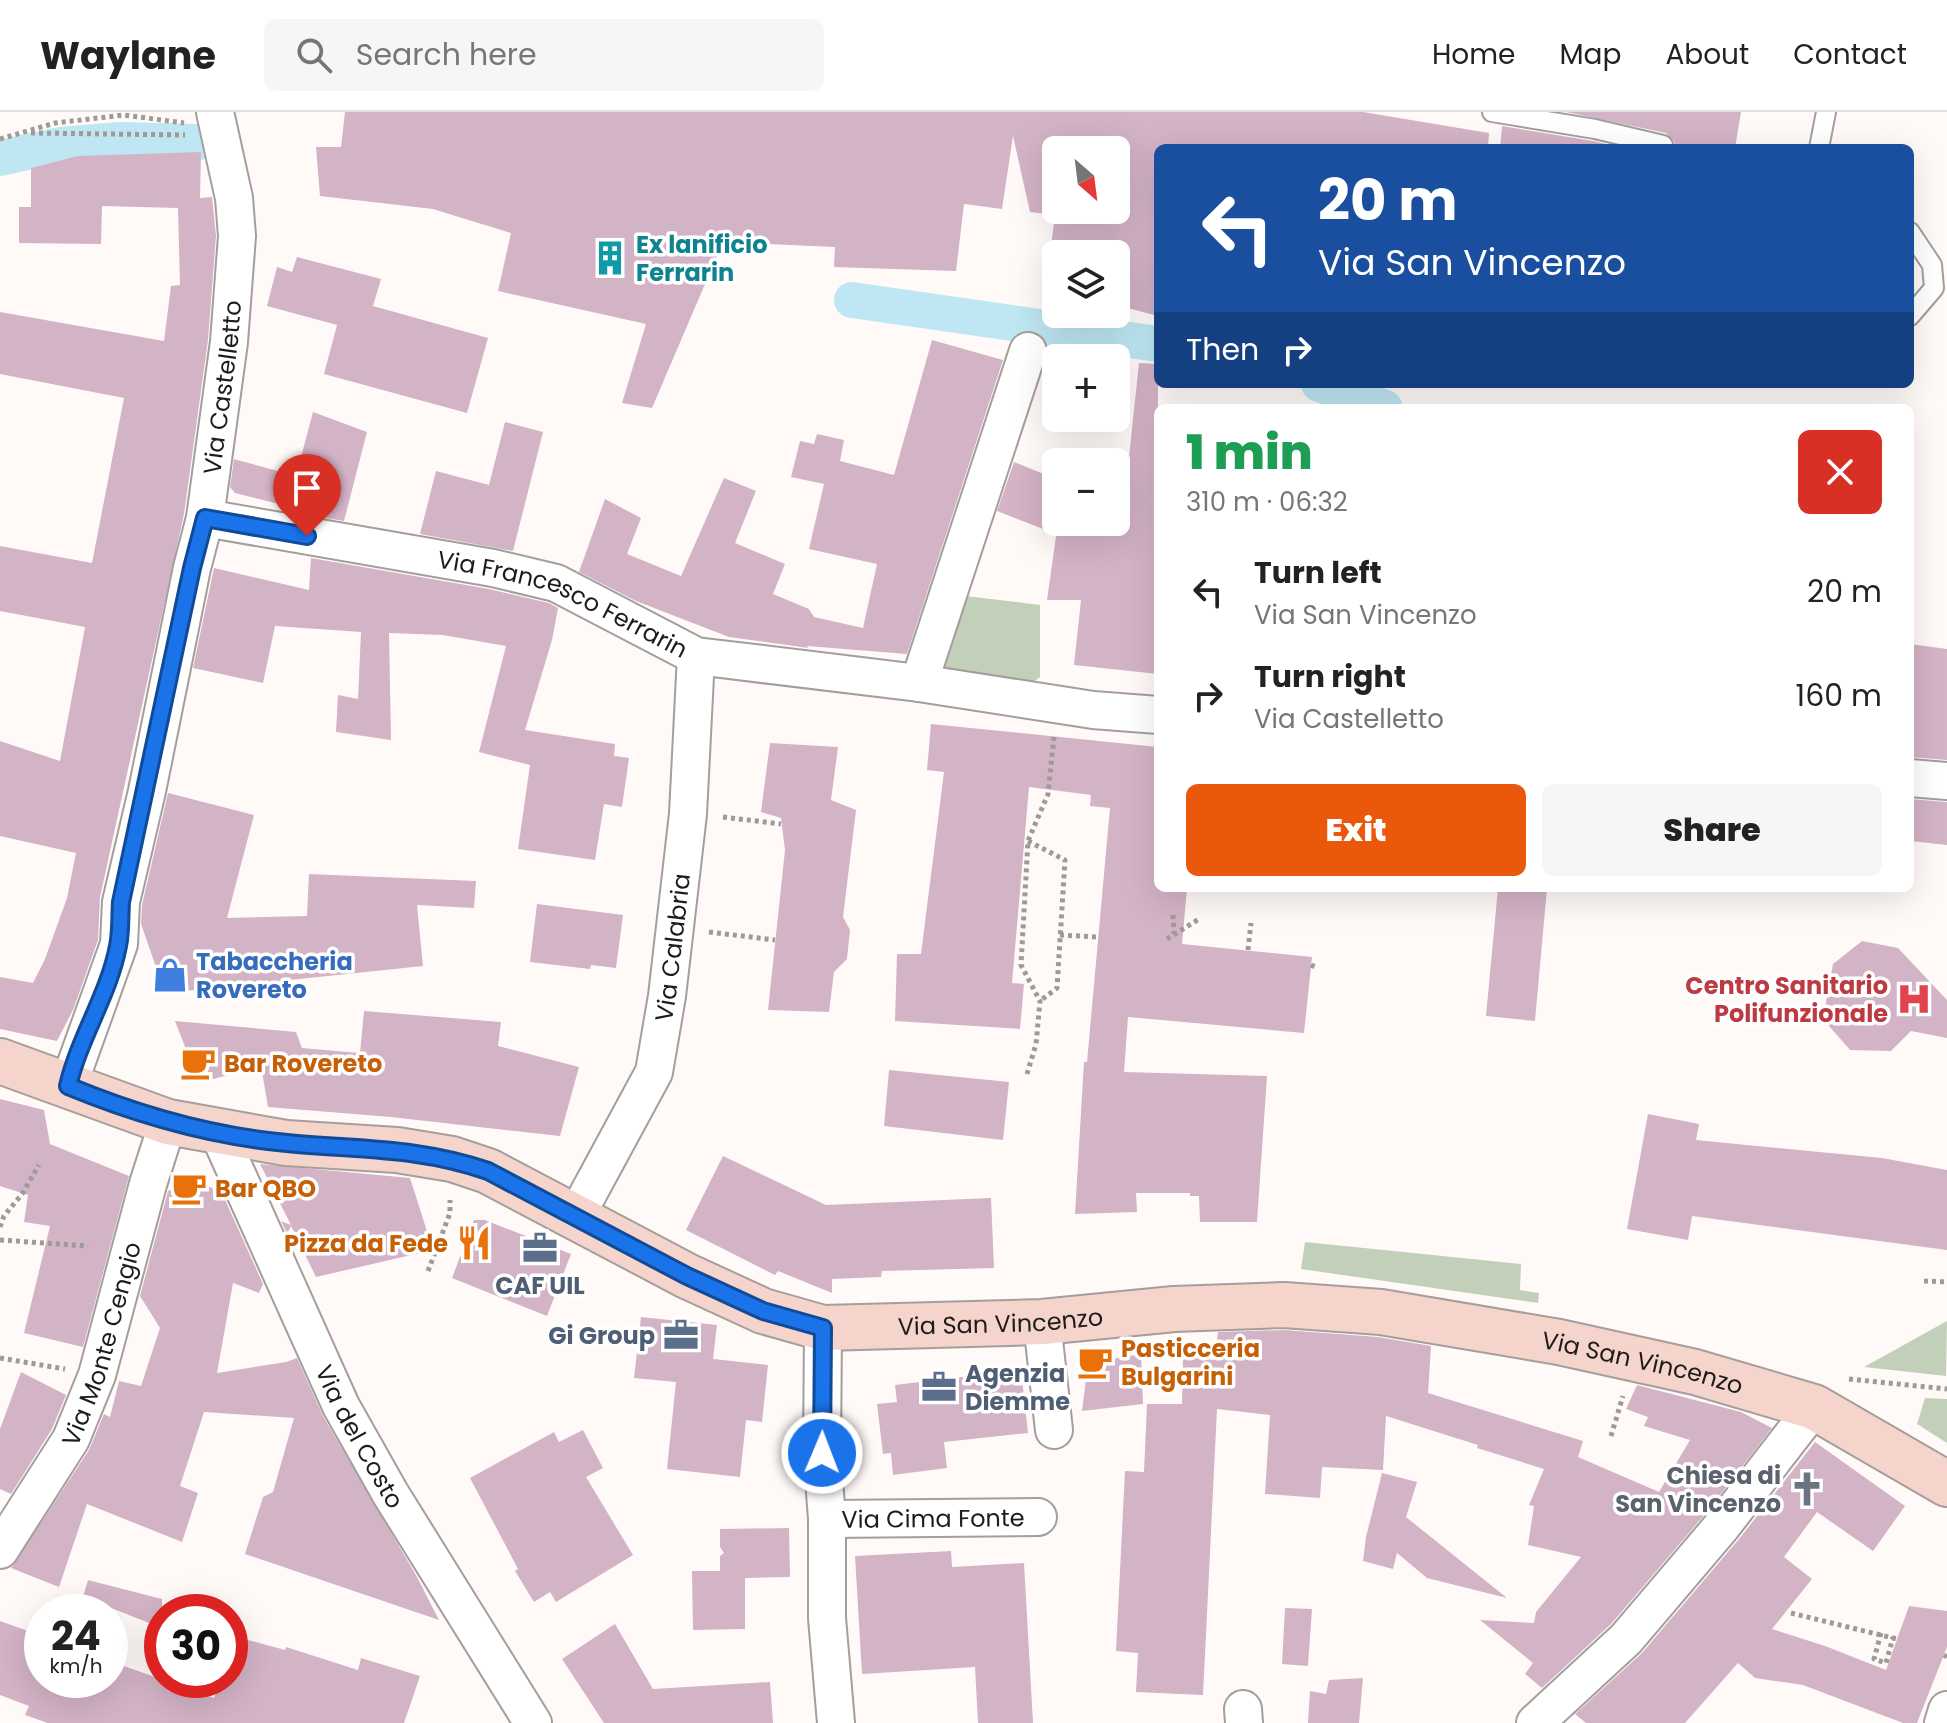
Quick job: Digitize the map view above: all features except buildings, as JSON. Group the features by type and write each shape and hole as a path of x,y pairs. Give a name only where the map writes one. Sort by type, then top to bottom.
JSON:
{"street":[{"name":"Via Castelletto","path":"68,1086 119,944 121,902 205,518 229,342 235,262 234,198 223,151 200,118"},
{"path":"919,683 1028,351"},
{"name":"Via Francesco Ferrarin","path":"205,518 493,568 556,583 696,656 1154,715"},
{"name":"Via Calabria","path":"575,1218 654,1072 667,996 688,814 696,656"},
{"path":"1914,778 1947,781"},
{"name":"Via San Vincenzo","path":"0,1061 168,1122 286,1143 397,1150 452,1159 488,1171 687,1276 763,1311 823,1328 1042,1322 1174,1309 1284,1305 1381,1312 1559,1342 1695,1372 1828,1393 1947,1484"},
{"name":"Via Monte Cengio","path":"0,1550 71,1439 97,1375 148,1184 168,1122"},
{"name":"Via del Costo","path":"218,1132 341,1406 398,1506 533,1723"},
{"path":"1042,1322 1054,1430"},
{"name":"Via Cima Fonte","path":"823,1328 822,1453 827,1519 827,1618 836,1723"},
{"path":"1535,1723 1626,1639 1722,1526 1828,1393"},
{"name":"Via Cima Fonte","path":"827,1519 1038,1517"},
{"path":"1943,1723 1947,1710"}],"lane":[{"path":"1492,112 1595,129 1659,144"},
{"path":"1820,144 1826,112"},
{"path":"1914,238 1932,265 1934,288 1914,311"}],"path":[{"path":"173,121 174,112"},
{"path":"0,139 55,123 124,115 173,121 200,118"},
{"path":"23,133 164,135"},
{"path":"1027,1074 1036,1044 1040,1001 1021,965 1028,841 1048,794 1056,704"},
{"path":"715,816 781,824"},
{"path":"1028,841 1065,860 1057,988 1040,1001"},
{"path":"1173,915 1174,935"},
{"path":"1167,939 1199,919"},
{"path":"1248,950 1251,923"},
{"path":"706,931 775,940"},
{"path":"1060,935 1098,937"},
{"path":"428,1271 450,1213 452,1159"},
{"path":"0,1227 4,1216 39,1165"},
{"path":"0,1240 88,1246"},
{"path":"1924,1281 1947,1282"},
{"path":"0,1358 73,1370"},
{"path":"1828,1393 1947,1389"},
{"path":"1611,1436 1624,1392"},
{"path":"1791,1613 1881,1633 1895,1638 1886,1663 1874,1659 1881,1633"}],"green space":[{"path":"957,595 1040,605 1040,677 1028,686 938,674"},
{"path":"1305,1242 1521,1264 1520,1290 1539,1293 1538,1303 1301,1269"},
{"path":"1947,1321 1946,1376 1864,1367"},
{"path":"1925,1398 1947,1399 1947,1443 1917,1424"}],"waterway":[{"path":"0,158 60,145 120,140 199,142"},
{"path":"852,300 1154,343"},
{"path":"1330,388 1374,404"}],"place":[{"name":"Ex lanificio Ferrarin","path":"610,258"},
{"name":"Tabaccheria Rovereto","path":"170,975"},
{"name":"Centro Sanitario Polifunzionale","path":"1914,999"},
{"name":"Bar Rovereto","path":"198,1063"},
{"name":"Bar QBO","path":"189,1188"},
{"name":"Pizza da Fede","path":"474,1243"},
{"name":"CAF UIL","path":"540,1248"},
{"name":"Gi Group","path":"681,1335"},
{"name":"Pasticceria Bulgarini","path":"1095,1362"},
{"name":"Agenzia Diemme","path":"939,1387"},
{"name":"Chiesa di San Vincenzo","path":"1807,1489"}],"route":[{"path":"307,536 205,518 121,902 119,944 68,1086 168,1122 218,1132 286,1143 397,1150 452,1159 488,1171 687,1276 763,1311 823,1328 822,1453"}]}
